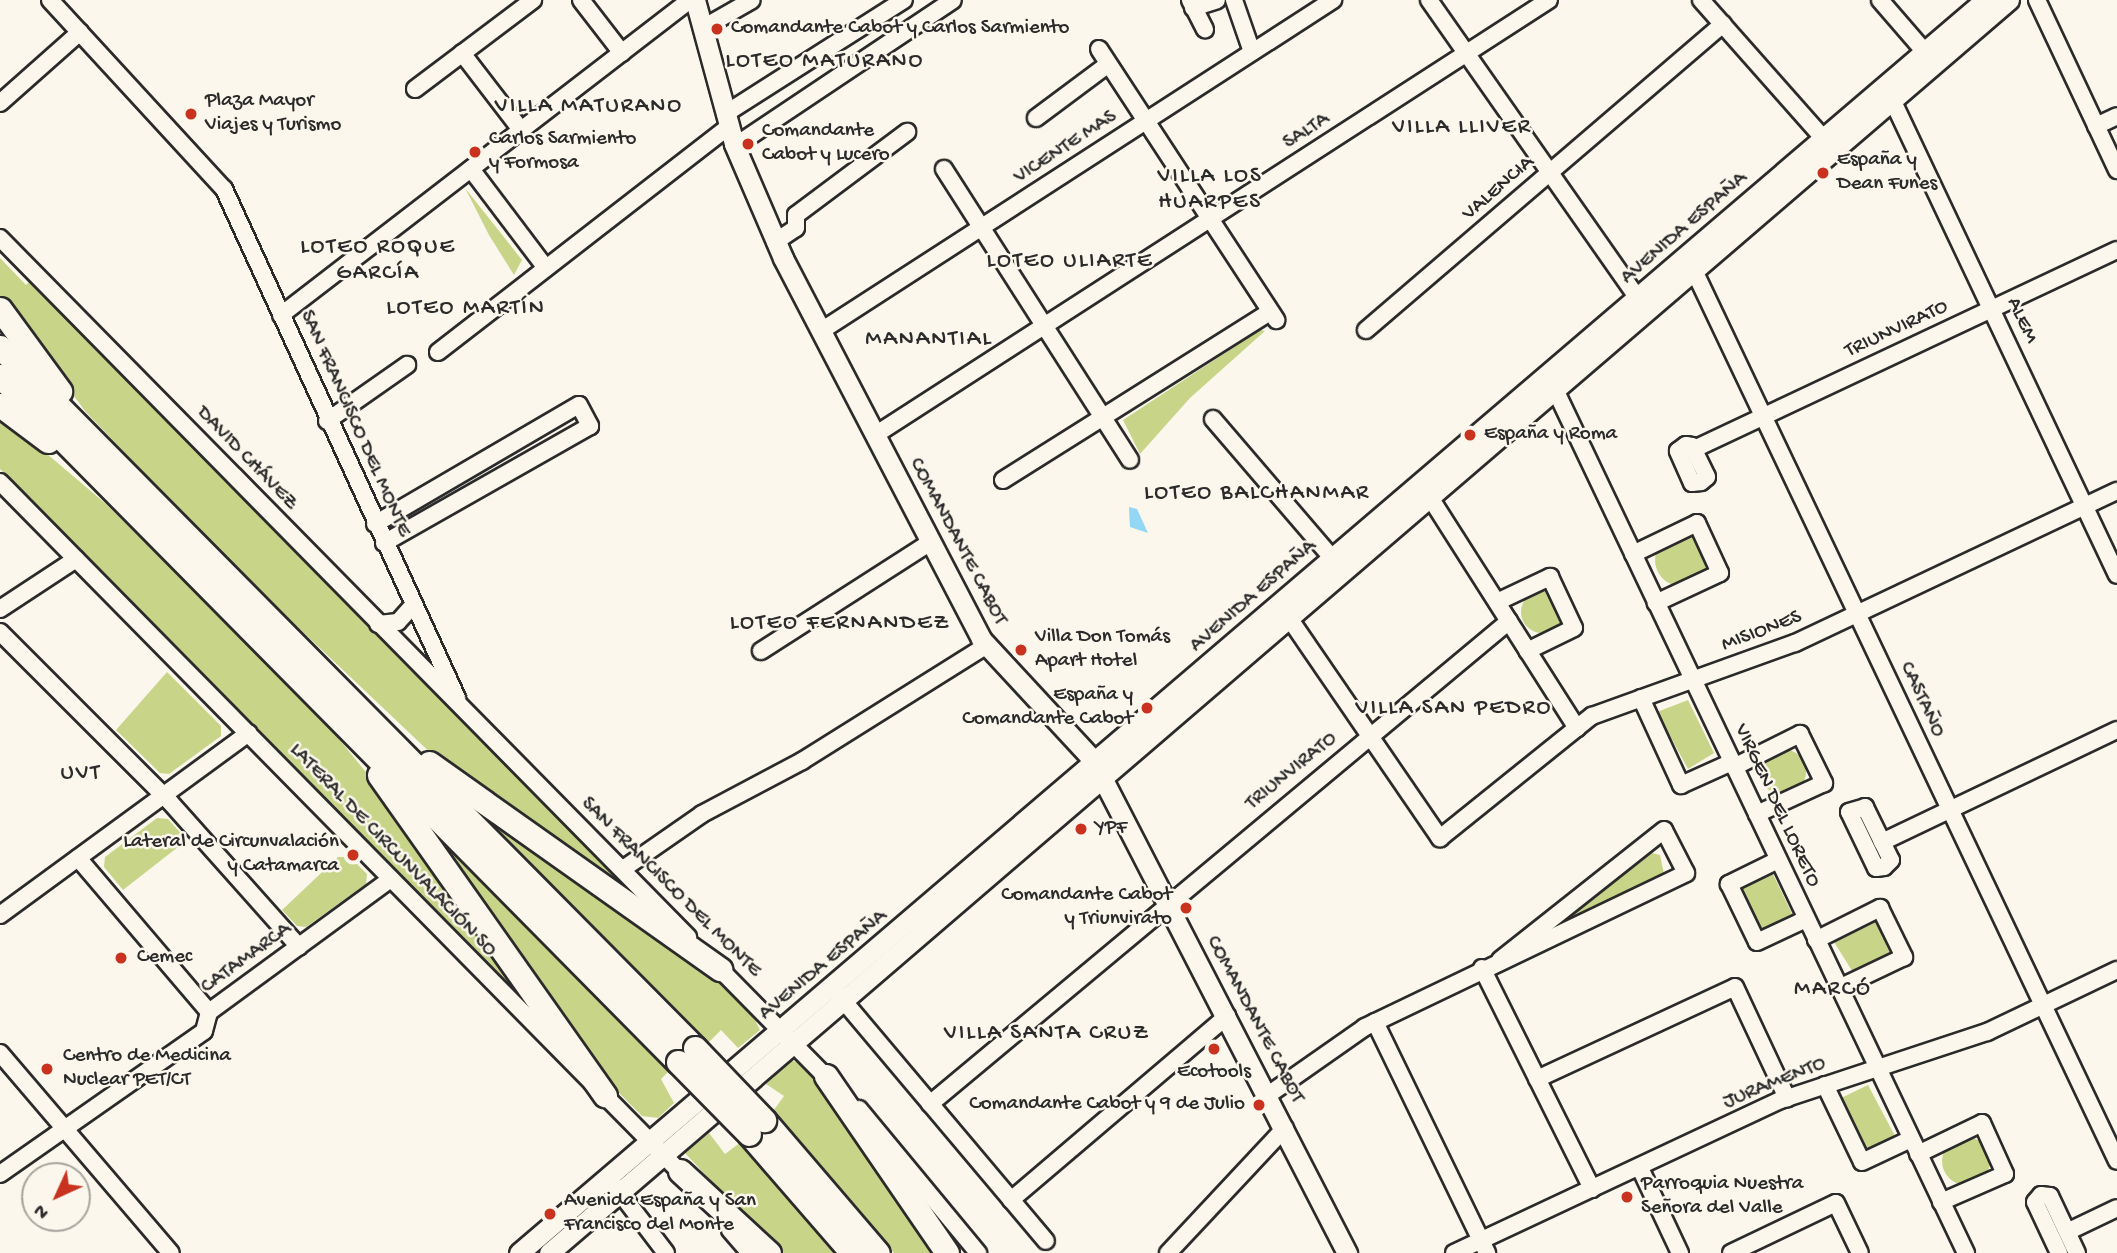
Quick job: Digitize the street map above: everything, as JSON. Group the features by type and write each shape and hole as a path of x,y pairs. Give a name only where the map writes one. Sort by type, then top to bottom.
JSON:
{"highway":[{"path":"0,309 132,480"},
{"path":"0,347 346,697 878,1253"},
{"path":"0,376 304,683 687,1055"},
{"path":"0,405 129,507"},
{"path":"304,683 409,815 605,1095"},
{"path":"346,697 471,795 720,970"},
{"path":"826,1076 947,1253"},
{"path":"757,1127 852,1253"},
{"path":"680,1171 769,1253"}],"main road":[{"name":"COMANDANTE CABOT","path":"693,0 703,27 735,146 775,242 875,435 987,645 1099,771 1347,1253"},
{"name":"AVENIDA ESPAÑA","path":"519,1253 613,1184 1099,771 1889,93 1930,57 1985,0"},
{"name":"AVENIDA ESPAÑA","path":"1930,57 2009,0"},
{"name":"AVENIDA ESPAÑA","path":"549,1253 613,1184"}],"street":[{"name":"SAN FRANCISCO DEL MONTE","path":"50,0 224,189 327,421 462,708 787,1036"},
{"path":"415,89 533,0"},
{"path":"581,0 622,52"},
{"path":"281,315 693,0"},
{"path":"703,27 752,0"},
{"path":"438,352 546,268 727,120 904,0"},
{"path":"735,146 953,0"},
{"path":"1205,29 1191,4 1217,0"},
{"path":"1234,0 1252,52"},
{"name":"VICENTE MAS","path":"821,331 1333,0"},
{"path":"1429,0 1643,305"},
{"name":"SALTA","path":"875,435 1549,0"},
{"path":"1701,0 1829,145"},
{"path":"1880,0 1930,57"},
{"path":"2037,0 2117,170"},
{"name":"VALENCIA","path":"1366,330 1723,24"},
{"path":"0,103 80,32"},
{"path":"1003,480 1273,316 1099,49"},
{"path":"463,53 521,130"},
{"path":"1036,118 1107,65"},
{"name":"ALEM","path":"1889,93 2117,575"},
{"path":"2096,126 2117,116"},
{"path":"775,242 796,228 796,215 907,132"},
{"path":"471,169 546,268"},
{"path":"944,169 1130,460"},
{"name":"DAVID CHÁVEZ","path":"0,238 462,708"},
{"name":"TRIUNVIRATO","path":"1694,449 2117,250"},
{"name":"CASTAÑO","path":"1691,264 2117,1161"},
{"path":"327,421 407,365"},
{"name":"VIRGEN DEL LORETO","path":"1551,383 1966,1253"},
{"path":"375,524 579,405 590,426 384,543"},
{"path":"1213,419 1338,565"},
{"name":"LATERAL DE CIRCUNVALACIÓN SO","path":"0,482 657,1147 750,1253"},
{"path":"1426,491 1577,728"},
{"name":"MISIONES","path":"1370,735 1440,838 1577,728 1641,698 1857,614 2117,491"},
{"path":"1633,554 1697,523 1720,573 1656,603"},
{"path":"761,651 931,542"},
{"path":"0,609 76,559"},
{"path":"1497,602 1550,576 1574,628 1527,650"},
{"path":"378,624 398,622 414,604"},
{"path":"1284,611 1370,735"},
{"name":"TRIUNVIRATO","path":"930,1104 1167,902 1509,621"},
{"path":"0,632 163,795 299,947"},
{"path":"623,869 702,814 802,761 987,645"},
{"path":"1641,698 1681,785 1800,734 1824,783 1756,814"},
{"path":"1882,842 2117,730"},
{"path":"0,915 249,733"},
{"path":"1268,1095 1375,1022 1482,968 1500,960 1686,873 1664,830 1500,960"},
{"path":"78,858 209,1012"},
{"path":"1778,860 1729,884 1757,942 1807,919"},
{"name":"CATAMARCA","path":"0,1174 204,1031 209,1012 391,879"},
{"path":"1816,940 1880,908 1904,957 1839,988"},
{"path":"1482,968 1592,1189"},
{"name":"JURAMENTO","path":"1454,1253 1484,1247 1592,1189 1787,1098 1987,1032 2117,970"},
{"path":"1537,1079 1735,987 1787,1098"},
{"path":"837,994 1046,1241"},
{"path":"1011,1200 1227,1016"},
{"path":"1375,1022 1484,1247"},
{"path":"787,1036 908,1163 978,1253"},
{"path":"0,1053 170,1253"},
{"path":"1825,1085 1862,1163 1982,1123 2005,1174 1941,1202"},
{"path":"1168,1253 1285,1128"},
{"path":"1640,1168 1680,1253"},
{"path":"613,1184 666,1253"},
{"path":"2059,1253 2035,1202 2038,1197 2050,1196 2077,1253"},
{"path":"1731,1253 1836,1203 1860,1253"},
{"path":"2067,1232 2117,1208"}],"green space":[{"path":"465,188 522,260 514,275 489,235"},
{"path":"0,258 26,285 31,280 664,921 437,759 232,565 85,411 0,296"},
{"path":"1260,330 1265,331 1190,398 1140,454 1123,420"},
{"path":"0,414 106,504 321,717 378,787 541,1021 0,469"},
{"path":"1681,534 1691,536 1699,542 1705,550 1705,570 1699,578 1691,584 1681,586 1671,584 1663,578 1657,570 1655,560 1657,550 1663,542 1671,536"},
{"path":"1542,591 1557,597 1563,612 1557,627 1542,633 1527,627 1521,612 1527,597"},
{"path":"167,672 221,726 221,736 169,774 160,773 116,730"},
{"path":"1688,700 1714,753 1688,769 1657,712"},
{"path":"1783,749 1799,756 1806,772 1799,788 1783,795 1767,788 1760,772 1767,756"},
{"path":"460,797 695,958 751,1012 760,1030 738,1048 721,1030 707,1044"},
{"path":"419,816 671,1069 661,1079 674,1103 658,1118 642,1116 596,1070"},
{"path":"157,818 168,819 187,840 123,890 104,867 105,857"},
{"path":"1652,853 1660,855 1664,874 1552,930"},
{"path":"338,857 350,857 367,874 366,884 306,927 297,926 282,910"},
{"path":"1772,872 1793,916 1764,932 1741,890"},
{"path":"1875,918 1891,956 1854,974 1834,942"},
{"path":"791,1061 800,1062 837,1102 941,1253 894,1253 771,1114 784,1096 766,1084"},
{"path":"1868,1085 1895,1136 1869,1152 1839,1099"},
{"path":"709,1133 725,1154 741,1142 838,1253 778,1253 685,1153"},
{"path":"1966,1137 1983,1144 1990,1161 1983,1178 1966,1185 1949,1178 1942,1161 1949,1144"}],"water":[{"path":"1129,507 1137,509 1148,533 1130,527"}],"place":[{"name":"Comandante Cabot y Carlos Sarmiento","path":"717,29"},
{"name":"Plaza Mayor Viajes y Turismo","path":"191,114"},
{"name":"Comandante Cabot y Lucero","path":"748,144"},
{"name":"Carlos Sarmiento y Formosa","path":"475,152"},
{"name":"España y Dean Funes","path":"1823,173"},
{"name":"España y Roma","path":"1470,435"},
{"name":"Villa Don Tomás Apart Hotel","path":"1021,650"},
{"name":"España y Comandante Cabot","path":"1147,708"},
{"name":"YPF","path":"1081,829"},
{"name":"Lateral de Circunvalación y Catamarca","path":"353,855"},
{"name":"Comandante Cabot y Triunvirato","path":"1186,908"},
{"name":"Cemec","path":"121,958"},
{"name":"Ecotools","path":"1214,1049"},
{"name":"Centro de Medicina Nuclear PET/CT","path":"47,1069"},
{"name":"Comandante Cabot y 9 de Julio","path":"1259,1105"},
{"name":"Parroquia Nuestra Señora del Valle","path":"1627,1197"},
{"name":"Avenida España y San Francisco del Monte","path":"550,1214"}],"district":[{"name":"LOTEO MATURANO","path":"825,62"},
{"name":"VILLA MATURANO","path":"589,107"},
{"name":"VILLA LLIVER","path":"1462,128"},
{"name":"VILLA LOS HUARPES","path":"1210,190"},
{"name":"LOTEO ROQUE GARCÍA","path":"378,261"},
{"name":"LOTEO ULIARTE","path":"1070,262"},
{"name":"LOTEO MARTÍN","path":"466,309"},
{"name":"MANANTIAL","path":"929,340"},
{"name":"LOTEO BALCHANMAR","path":"1257,494"},
{"name":"LOTEO FERNANDEZ","path":"840,624"},
{"name":"VILLA SAN PEDRO","path":"1454,709"},
{"name":"UVT","path":"81,774"},
{"name":"MARCÓ","path":"1833,990"},
{"name":"VILLA SANTA CRUZ","path":"1047,1034"}]}
